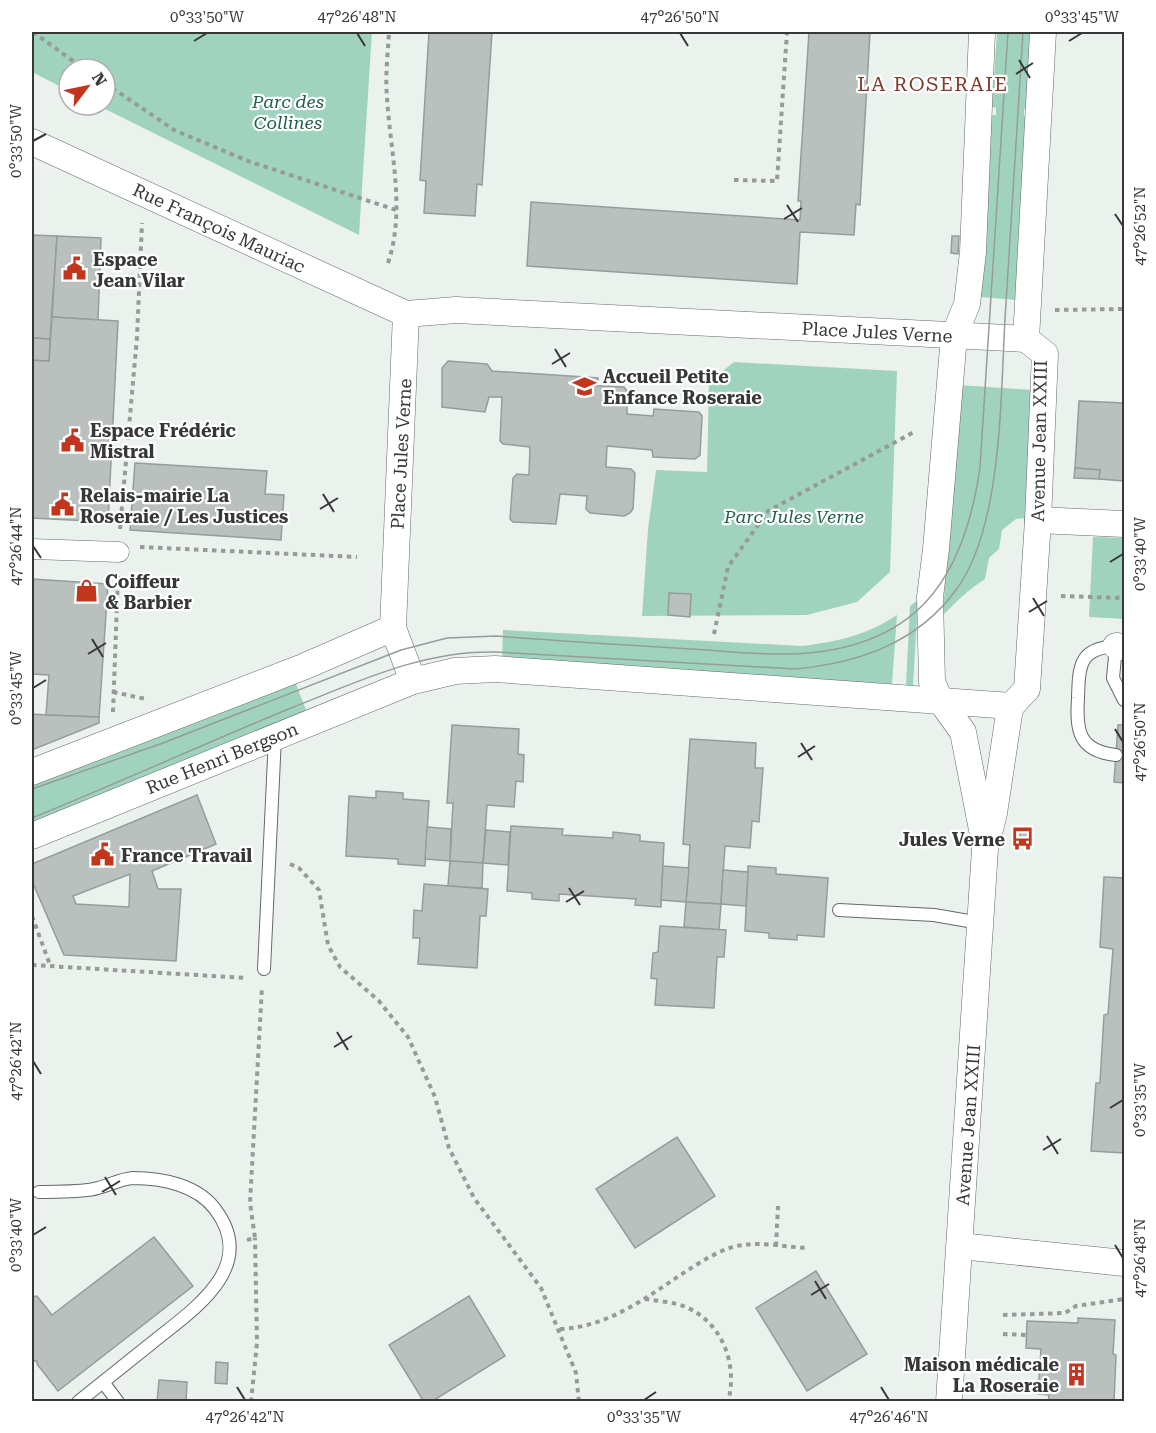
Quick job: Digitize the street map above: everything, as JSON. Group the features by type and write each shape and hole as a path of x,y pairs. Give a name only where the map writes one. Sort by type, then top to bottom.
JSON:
{"street":[{"name":"Avenue Jean XXIII","path":"982,32 973,252 967,304 954,336 930,597 932,682 940,700 963,732 985,849"},
{"name":"Avenue Jean XXIII","path":"949,1401 985,849 994,813 1011,706 1027,689 1038,520 1045,354 1026,339 1043,32"},
{"name":"Rue François Mauriac","path":"32,142 406,314"},
{"name":"Place Jules Verne","path":"413,681 393,628 406,314 456,310 1026,339"},
{"path":"1038,520 1125,524"},
{"path":"32,549 119,552"},
{"path":"32,772 303,667 393,628"},
{"path":"413,681 476,668 1011,706"},
{"name":"Rue Henri Bergson","path":"32,836 413,681"},
{"path":"960,1246 1125,1263"}],"lane":[{"path":"1116,755 1097,752 1088,745 1077,725 1079,668 1094,651 1120,646 1113,678 1125,700"},
{"path":"263,974 275,737"},
{"path":"839,910 934,915 980,923"},
{"path":"39,1192 98,1189 132,1178 166,1181 191,1188 210,1201 224,1221 231,1243 228,1261 219,1281 198,1306 78,1401"},
{"path":"103,1382 118,1401"}],"path":[{"path":"33,32 67,57"},
{"path":"388,262 396,240 396,210 386,95 389,32"},
{"path":"734,180 777,181 787,32"},
{"path":"117,91 174,130 248,161 396,210"},
{"path":"113,712 119,552 137,337 142,216"},
{"path":"1055,310 1125,309"},
{"path":"714,634 728,567 768,511 914,432"},
{"path":"119,552 146,546 357,557"},
{"path":"1033,595 1125,598"},
{"path":"113,692 145,697 148,702"},
{"path":"270,856 298,868 319,890 328,945 340,967 379,1001 408,1037 435,1098 449,1148 474,1198 541,1288 560,1329 576,1373 579,1401"},
{"path":"32,916 50,966"},
{"path":"32,965 263,974 250,1203 255,1238 257,1343 251,1401"},
{"path":"776,1246 778,1206"},
{"path":"241,1241 255,1238"},
{"path":"560,1329 600,1322 624,1312 707,1258 742,1244 807,1248"},
{"path":"644,1299 685,1307 712,1327 722,1340 729,1356 732,1372 728,1401"},
{"path":"1003,1315 1065,1313 1076,1306 1125,1299"},
{"path":"1003,1334 1027,1335"}],"green space":[{"name":"Parc des Collines","path":"32,32 372,32 359,235 117,115 117,57 57,57 57,85 32,72"},
{"path":"997,32 1034,32 1029,109 1024,109 1024,116 1029,117 1017,300 980,297 992,115 996,115 996,108 992,107"},
{"name":"Parc Jules Verne","path":"734,362 897,371 890,572 857,602 807,615 642,616 648,529 656,470 707,472 709,382"},
{"path":"958,385 1033,390 1026,518 1016,519 1002,530 999,549 989,558 985,579 943,615"},
{"path":"1093,537 1124,538 1124,619 1089,617"},
{"path":"918,600 913,686 906,685 910,606"},
{"path":"897,615 892,684 502,659 503,630 802,646 851,636 874,628"},
{"path":"294,679 308,715 32,826 32,782"}],"building":[{"path":"429,32 492,32 482,185 477,184 475,216 424,213 426,181 420,180"},
{"path":"809,32 870,32 860,205 856,204 854,235 800,232 797,284 527,266 531,202 800,220 801,201 798,201"},
{"path":"32,235 57,236 50,339 32,338"},
{"path":"57,236 101,238 98,320 52,317"},
{"path":"952,236 959,236 958,254 951,253"},
{"name":"Espace Frédéric Mistral","path":"52,317 118,321 108,522 32,518 32,360 49,361"},
{"path":"32,338 50,339 49,361 32,360"},
{"path":"448,361 487,364 492,371 585,377 585,385 624,387 627,391 627,414 653,416 654,409 699,412 702,416 700,455 695,459 653,457 652,450 607,446 606,467 631,469 635,473 633,509 630,513 624,516 590,513 586,509 587,496 560,494 556,524 513,522 510,519 513,478 517,474 529,475 530,447 503,444 500,441 502,397 489,397 485,412 442,407 442,368"},
{"path":"585,377 598,378 597,386 585,385"},
{"path":"1079,401 1124,403 1124,481 1099,479 1100,470 1075,468"},
{"path":"135,463 267,471 265,494 284,495 281,540 130,530"},
{"path":"1075,468 1100,470 1099,479 1074,478"},
{"path":"32,579 108,584 99,717 46,715 49,675 32,674"},
{"path":"669,593 691,594 690,617 668,615"},
{"path":"32,714 99,717 99,723 32,750"},
{"path":"452,725 519,729 518,754 524,755 523,782 516,781 514,807 487,805 483,863 450,861 453,803 447,803"},
{"path":"1118,725 1124,725 1124,783 1114,782"},
{"path":"690,739 756,743 755,768 763,768 759,822 752,821 750,848 725,846 721,904 686,902 690,845 683,844"},
{"path":"376,791 403,793 403,799 429,801 425,866 398,864 398,859 346,856 349,796 376,798"},
{"path":"197,795 216,844 152,871 158,889 181,889 176,961 64,955 32,881 32,864","holes":["130,874 129,907 76,904 73,896"]},
{"path":"511,826 563,829 562,835 613,838 613,832 640,835 640,841 664,843 661,907 635,905 636,899 559,894 559,901 532,899 532,893 507,891"},
{"path":"427,827 451,829 450,861 425,859"},
{"path":"486,830 510,832 508,865 483,863"},
{"path":"1020,830 1027,831 1026,847 1020,847"},
{"path":"450,861 483,863 482,888 448,886"},
{"path":"663,866 689,868 686,902 661,900"},
{"path":"748,866 776,868 776,874 828,878 824,937 797,935 797,940 769,938 769,933 745,931"},
{"path":"723,870 748,872 746,906 721,904"},
{"path":"1104,877 1124,878 1124,1153 1091,1151 1096,1083 1100,1083 1104,1015 1108,1014 1113,949 1100,947"},
{"path":"424,884 488,889 486,916 480,916 477,968 418,964 420,938 413,938 414,910 422,911"},
{"path":"686,902 721,904 719,930 684,927"},
{"path":"660,926 726,930 724,957 717,957 714,1008 655,1005 657,979 651,978 653,953 658,952"},
{"path":"677,1137 715,1196 635,1248 596,1189"},
{"path":"154,1237 193,1286 58,1391 37,1361 32,1361 32,1297 37,1296 52,1315"},
{"path":"816,1271 867,1354 807,1391 756,1308"},
{"path":"469,1296 505,1356 431,1402 424,1402 389,1345"},
{"name":"Maison médicale La Roseraie","path":"1078,1318 1115,1320 1114,1402 1048,1402 1049,1395 1038,1394 1041,1349 1026,1348 1027,1321 1078,1323"},
{"path":"216,1362 228,1363 227,1384 215,1383"},
{"path":"159,1380 187,1382 186,1402 157,1402"}],"tram line":[{"path":"32,789 163,743 401,650 447,638 496,636 741,653 791,654 834,649 871,639 901,623 926,602 946,575 961,544 972,508 980,467 1008,32"},
{"path":"32,818 341,688 416,662 442,656 496,652 795,669 842,662 864,655 905,637 923,624 956,590 972,562 984,529 992,492 1000,412 1023,32"}],"place":[{"name":"Espace Jean Vilar","path":"75,269"},
{"name":"Accueil Petite Enfance Roseraie","path":"585,386"},
{"name":"Espace Frédéric Mistral","path":"72,440"},
{"name":"Relais-mairie La Roseraie / Les Justices","path":"62,505"},
{"name":"Coiffeur & Barbier","path":"87,591"},
{"name":"Jules Verne","path":"1023,839"},
{"name":"France Travail","path":"103,855"},
{"name":"Maison médicale La Roseraie","path":"1077,1374"}],"district":[{"name":"LA ROSERAIE","path":"933,84"}]}
